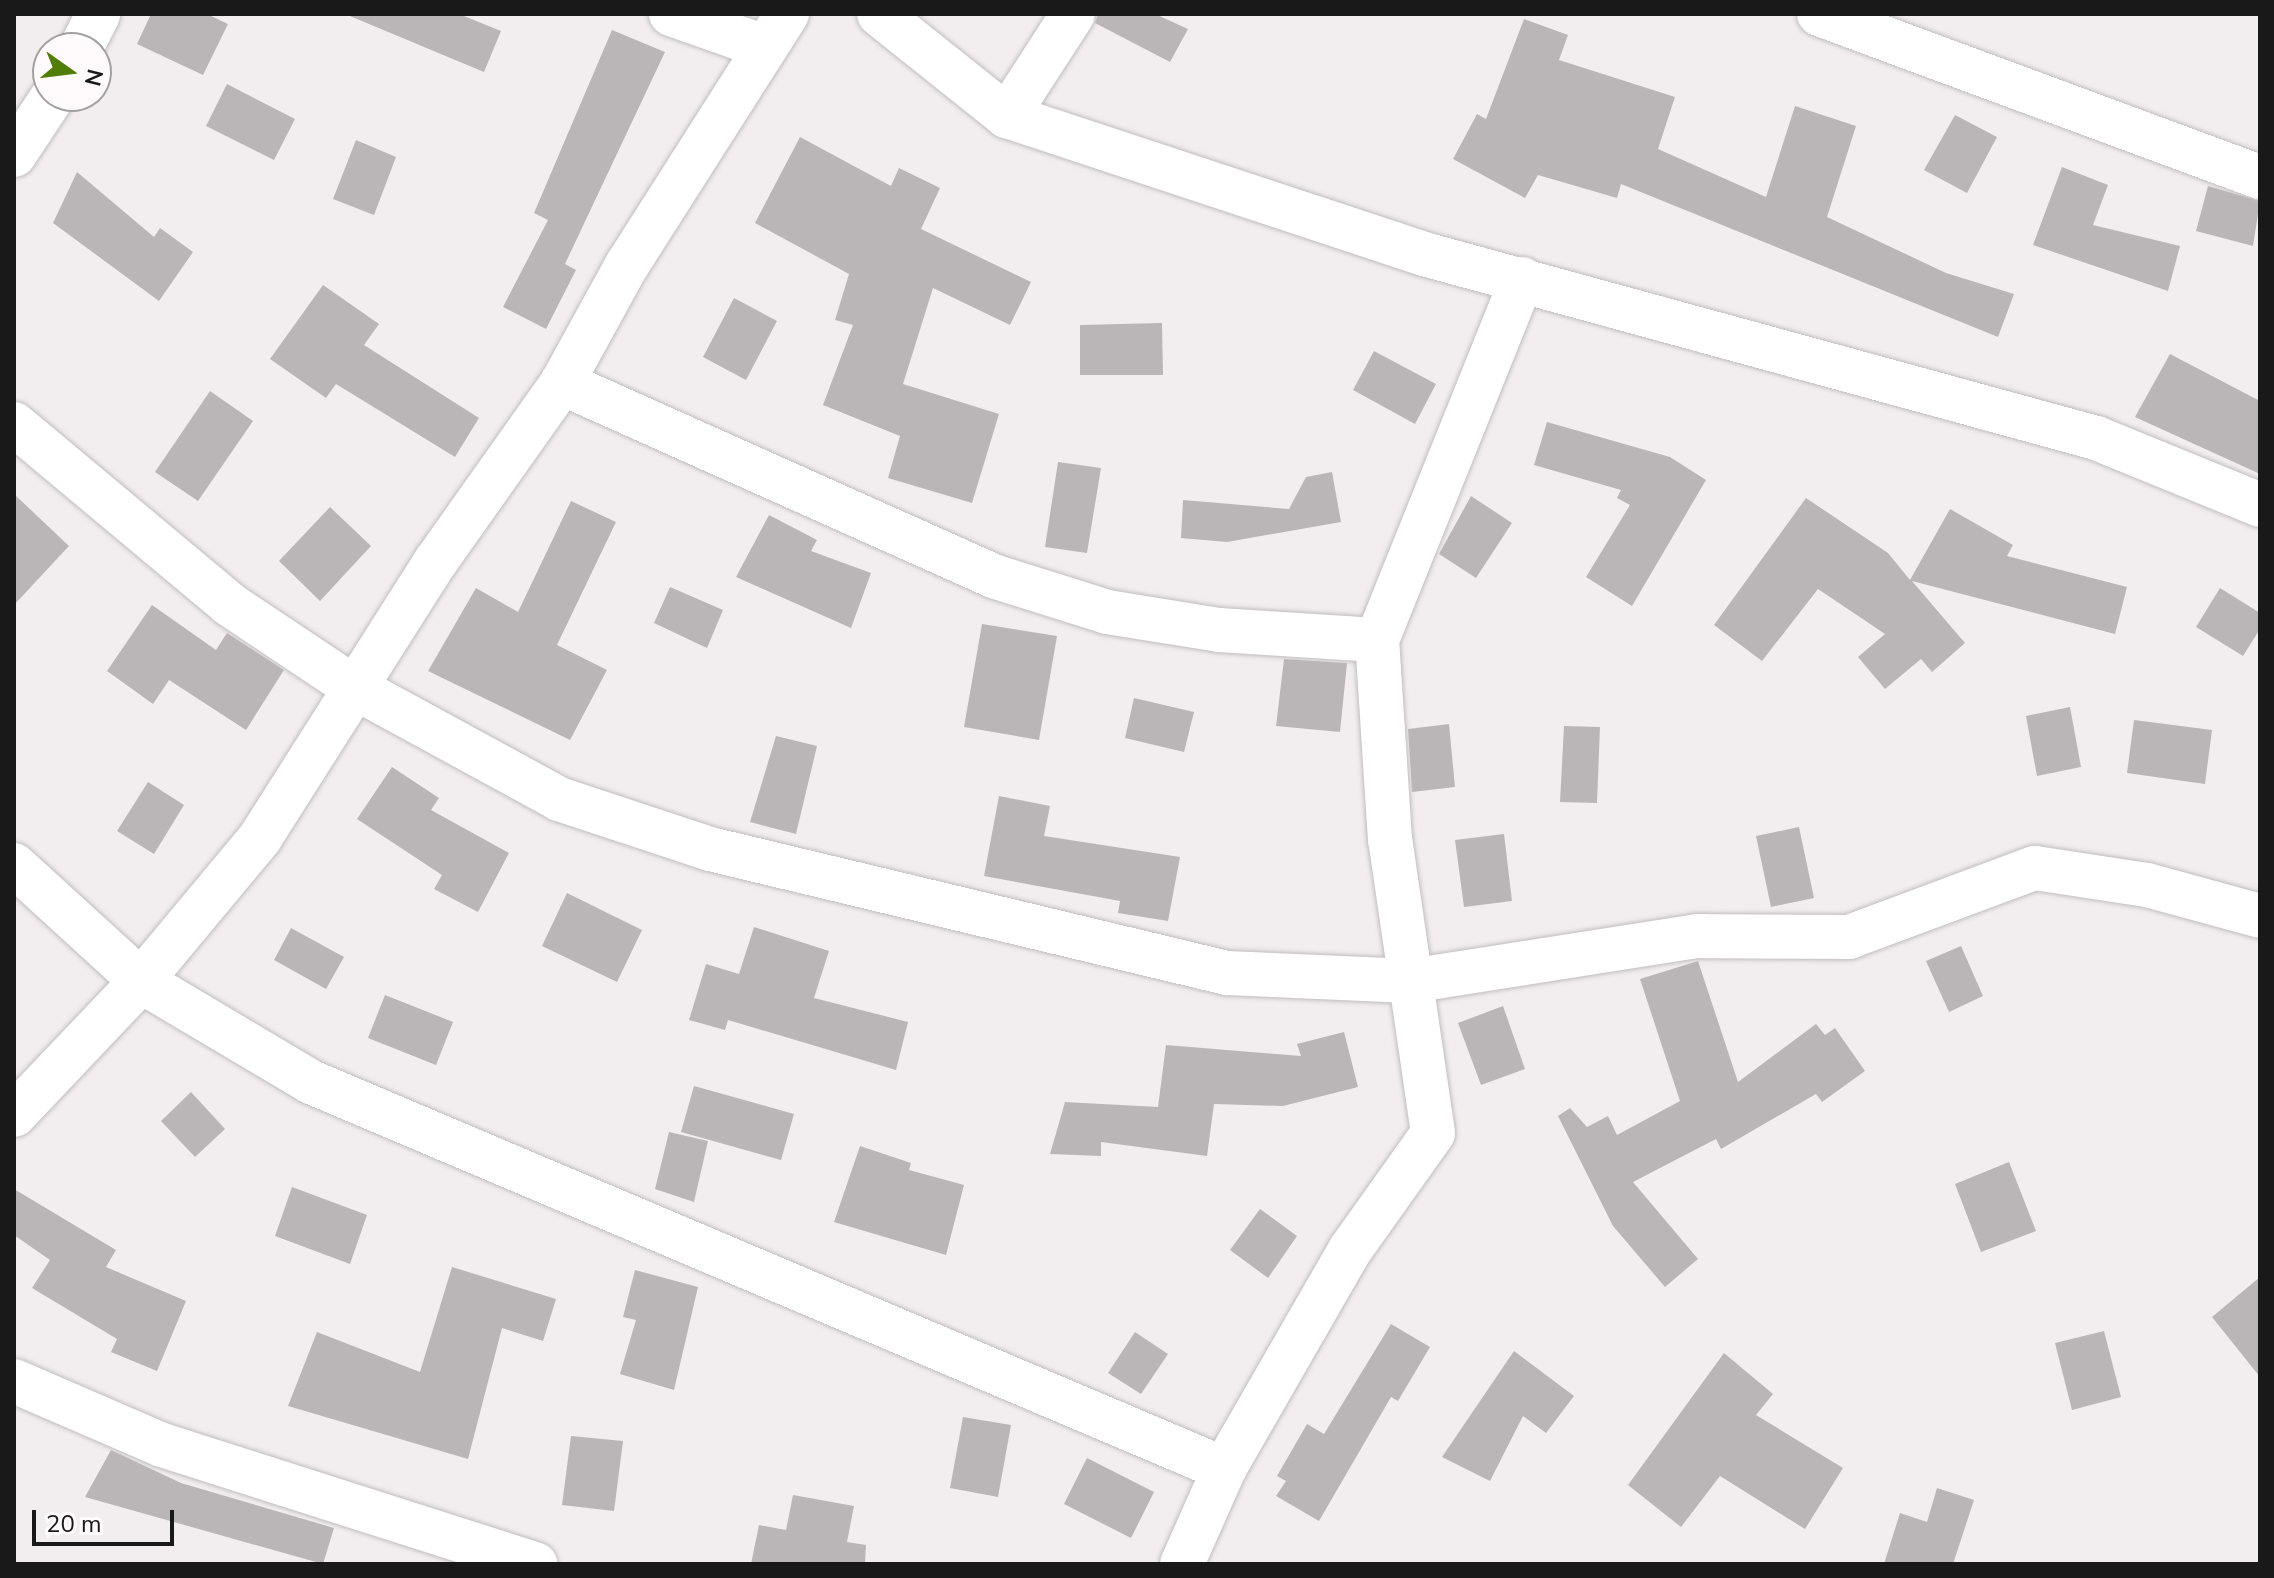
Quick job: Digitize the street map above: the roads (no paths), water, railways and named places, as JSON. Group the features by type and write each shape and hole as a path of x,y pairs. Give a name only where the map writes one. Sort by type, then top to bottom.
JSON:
{"street":[{"path":"89,32 98,14"},
{"path":"14,1115 141,981 260,838 352,686 562,383 774,30 671,14"},
{"path":"879,14 1007,116 1424,254 2096,438 2260,505"},
{"path":"1007,116 1073,14"},
{"path":"1819,14 2260,177"},
{"path":"14,155 42,112"},
{"path":"1182,1564 1224,1469 1350,1250 1433,1133 1390,840 1377,640 1522,279"},
{"path":"562,383 1007,581 1107,612 1191,626 1377,640"},
{"path":"14,424 229,604 352,686 559,799 710,849 1227,973 1410,981 1696,936 1849,937 2035,868 2147,885 2260,916"},
{"path":"14,865 141,981 311,1082 1224,1469"},
{"path":"14,1381 409,1545 536,1564"}]}
